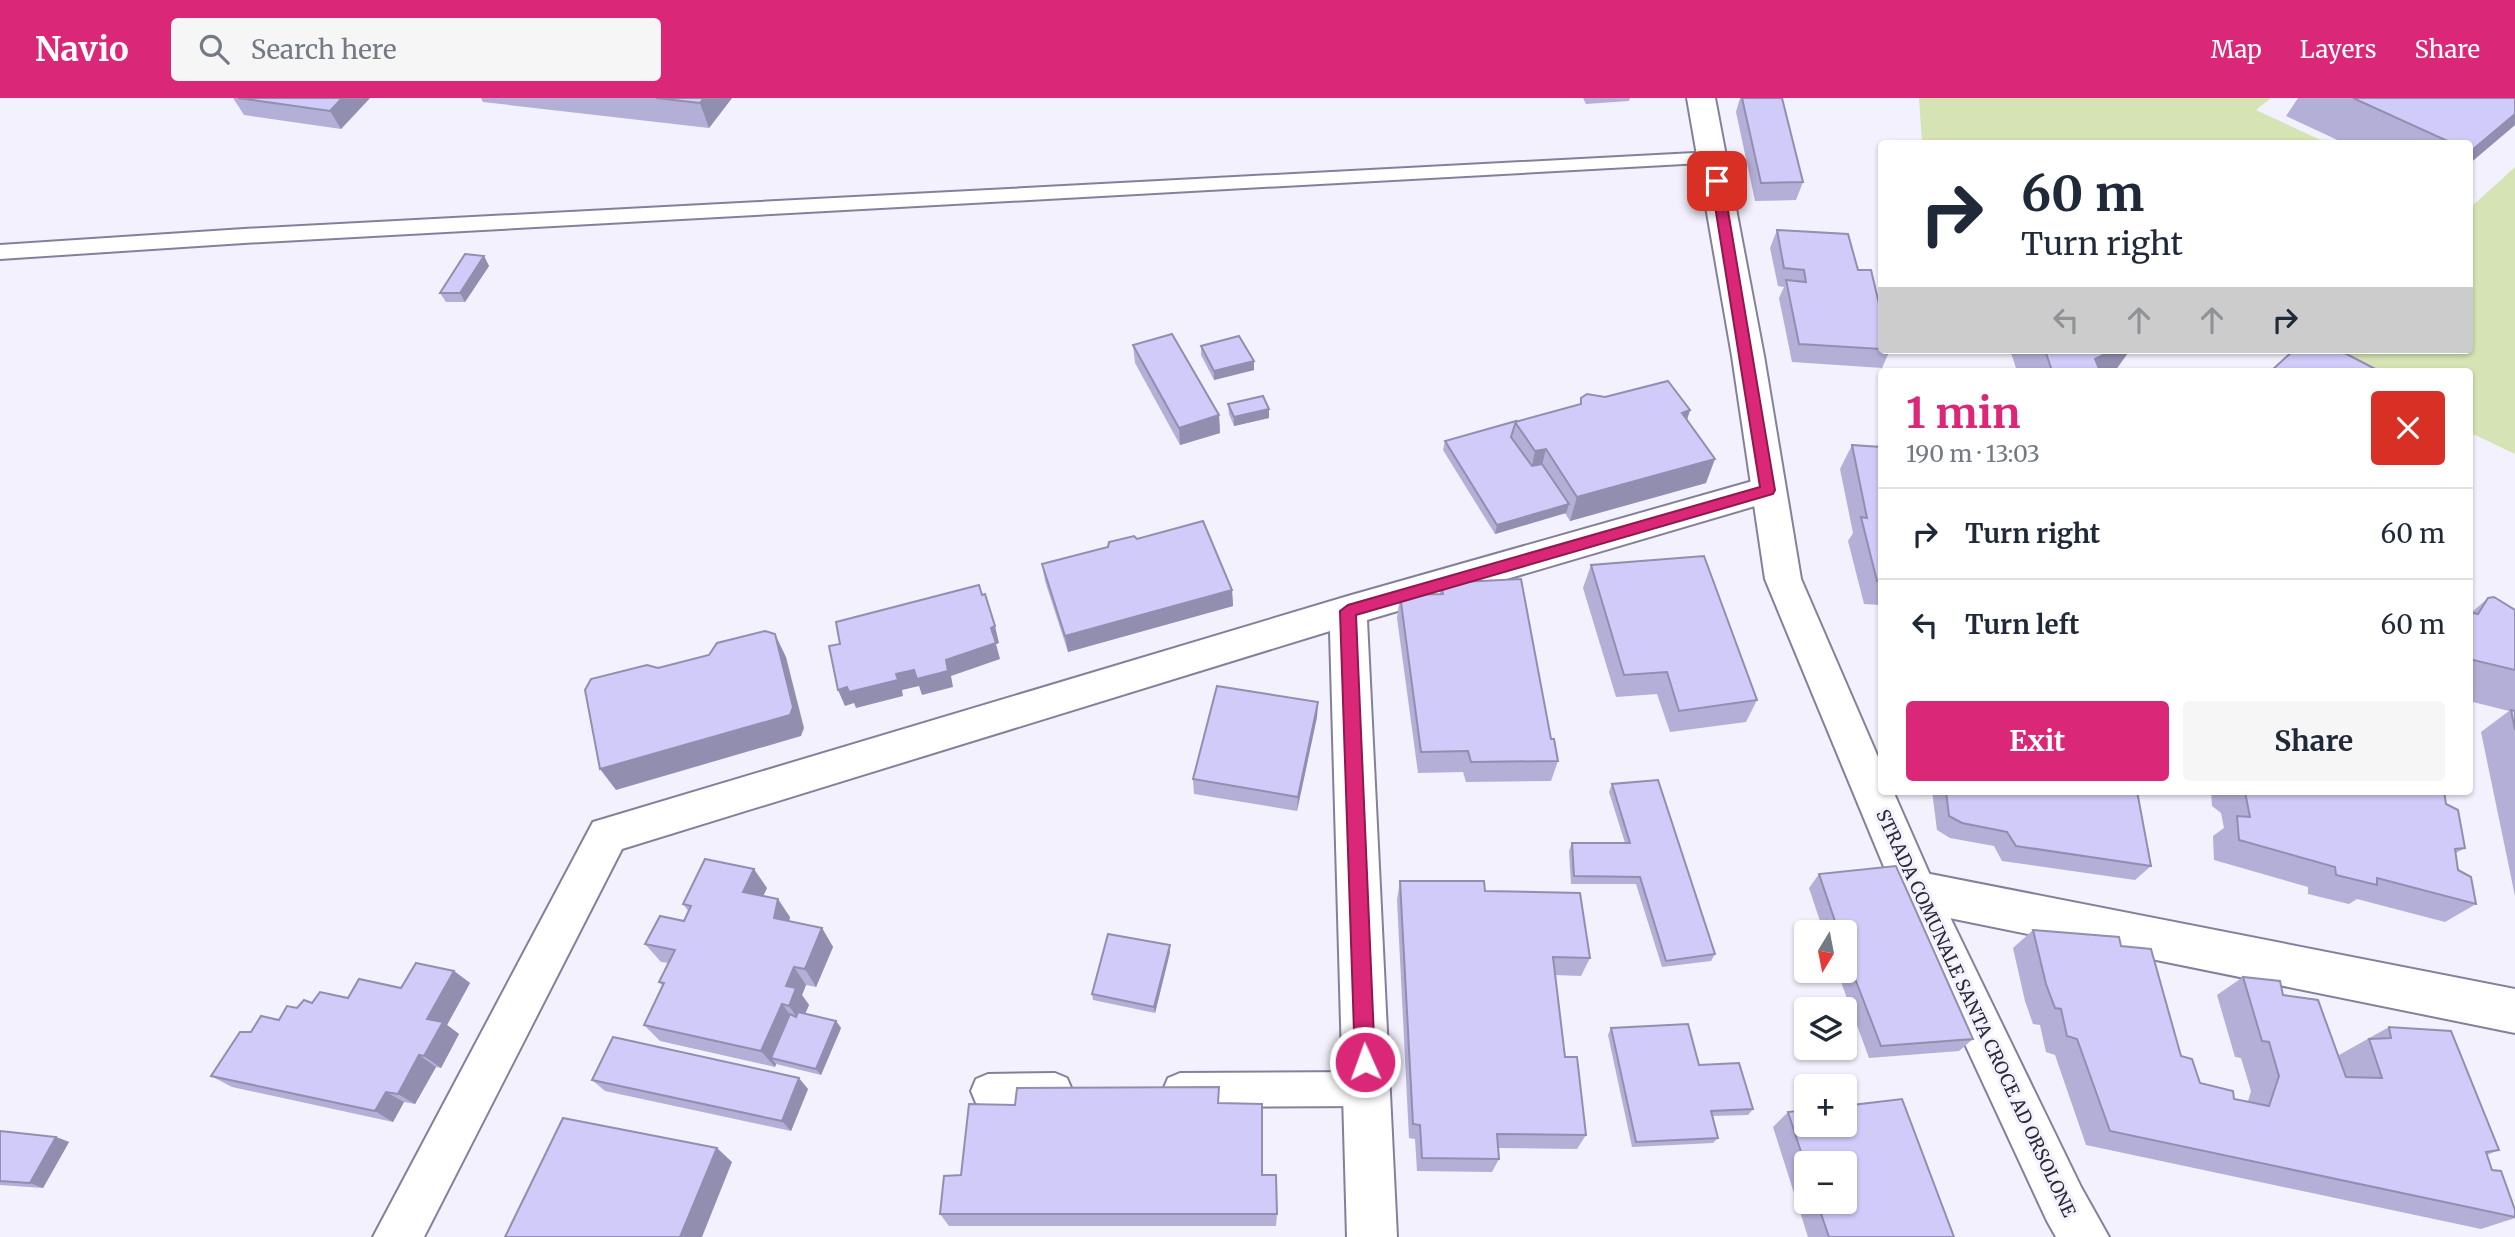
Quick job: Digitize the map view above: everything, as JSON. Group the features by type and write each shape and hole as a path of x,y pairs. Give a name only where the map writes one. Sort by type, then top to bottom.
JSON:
{"street":[{"name":"STRADA COMUNALE SANTA CROCE AD ORSOLONE","path":"1701,98 1783,579 1915,891 2064,1204 2084,1237"},
{"path":"398,1237 608,835 1348,611 1768,490"},
{"path":"1348,611 1372,1237"},
{"path":"1915,891 2515,1010"}],"lane":[{"path":"0,252 244,236 1713,158"},
{"path":"1142,1090 1366,1089"},
{"path":"988,1091 1086,1090"}],"green space":[{"path":"1919,98 2271,98 2256,110 2321,140 1922,140"},
{"path":"2515,167 2515,454 2473,434 2473,368 2334,368 2304,354 2473,354 2473,205"}],"building":[{"path":"238,98 342,98 330,111"},
{"path":"656,98 704,98 700,103"},
{"path":"1742,98 1782,98 1803,182 1761,183"},
{"path":"2353,98 2515,98 2515,114 2473,149 2473,140 2445,140"},
{"path":"1777,230 1848,234 1858,270 1871,270 1878,299 1878,349 1799,344 1786,280 1806,282 1804,270 1784,268"},
{"path":"465,254 484,256 460,293 440,293"},
{"path":"1172,334 1219,415 1179,428 1133,345"},
{"path":"1239,336 1254,361 1214,371 1201,346"},
{"path":"2046,354 2105,354 2095,359 2099,368 2051,368"},
{"path":"2290,354 2347,354 2373,368 2274,368"},
{"path":"1668,381 1690,410 1682,413 1715,459 1577,497 1546,449 1535,451 1515,422 1581,404 1581,398 1587,394 1605,397"},
{"path":"1263,396 1269,409 1234,417 1228,404"},
{"path":"1516,421 1511,437 1532,466 1542,464 1569,504 1497,525 1445,441"},
{"path":"1852,445 1878,447 1878,581 1861,517 1867,518"},
{"path":"1203,521 1232,590 1065,636 1042,564 1108,547 1109,542 1134,536 1137,539"},
{"path":"1704,556 1757,700 1679,711 1667,672 1624,675 1591,565"},
{"path":"1521,579 1551,739 1554,739 1558,761 1471,762 1468,751 1421,752 1400,595 1443,594 1441,583"},
{"path":"979,585 982,595 985,594 995,626 991,628 996,643 946,660 948,671 917,679 914,670 896,674 898,680 849,692 847,687 838,690 829,646 840,644 836,622"},
{"path":"2494,597 2515,610 2515,670 2473,660 2473,613 2478,614 2488,598"},
{"path":"765,631 775,634 793,707 790,715 600,769 585,690 591,679 647,665 658,668 709,655 717,643"},
{"path":"1217,686 1318,702 1298,797 1193,779"},
{"path":"2511,710 2515,711 2515,730"},
{"path":"1658,780 1715,954 1666,961 1640,877 1574,876 1572,843 1630,843 1612,784"},
{"path":"1946,795 2138,795 2151,866 2016,846 2007,832 1962,823 1949,816"},
{"path":"2246,795 2445,795 2446,804 2458,810 2465,848 2455,849 2458,870 2471,877 2476,904 2377,878 2377,885 2336,875 2335,867 2239,840 2237,816 2250,817"},
{"path":"705,859 754,869 743,892 778,899 774,918 822,928 805,969 794,967 786,986 796,988 789,1006 782,1004 761,1051 644,1025 664,983 659,982 675,950 645,944 660,916 684,921 691,906 683,904"},
{"path":"1896,866 1973,1039 1881,1046 1857,983 1857,920 1835,920 1819,874"},
{"path":"1400,881 1484,881 1485,891 1580,893 1590,958 1553,957 1565,1057 1577,1057 1586,1135 1497,1134 1499,1159 1422,1158 1420,1125 1413,1124"},
{"path":"2033,930 2119,937 2121,946 2151,949 2181,1056 2192,1059 2200,1083 2233,1091 2234,1099 2269,1106 2279,1076 2269,1042 2262,1041 2243,977 2280,981 2283,995 2318,1000 2346,1077 2382,1078 2369,1039 2391,1038 2389,1027 2451,1031 2499,1150 2486,1152 2492,1170 2501,1171 2515,1217 2110,1131 2077,1039 2067,1036 2061,1009 2055,1008 2046,984"},
{"path":"1108,934 1170,945 1154,1007 1092,994"},
{"path":"416,963 454,971 427,1019 443,1022 424,1056 419,1055 398,1094 386,1092 375,1111 211,1076 240,1032 251,1032 261,1016 279,1020 287,1006 297,1008 304,1000 312,1003 320,992 348,998 359,979 401,988"},
{"path":"798,1012 836,1021 816,1069 771,1058 790,1014 796,1017"},
{"path":"1688,1024 1699,1065 1739,1063 1753,1109 1711,1111 1718,1138 1636,1142 1611,1028"},
{"path":"613,1037 799,1078 782,1121 592,1080"},
{"path":"1219,1087 1218,1103 1262,1104 1262,1175 1276,1175 1277,1214 940,1214 944,1176 961,1175 969,1104 1015,1105 1017,1088"},
{"path":"1902,1099 1954,1237 1829,1237 1821,1214 1857,1214 1857,1151 1801,1151 1796,1137 1857,1137 1857,1104"},
{"path":"1794,1111 1794,1130 1788,1112"},
{"path":"563,1118 717,1148 680,1237 505,1237"},
{"path":"0,1131 56,1137 30,1183 0,1181"}],"route":[{"path":"1365,1062 1348,611 1768,490 1717,181"}]}
